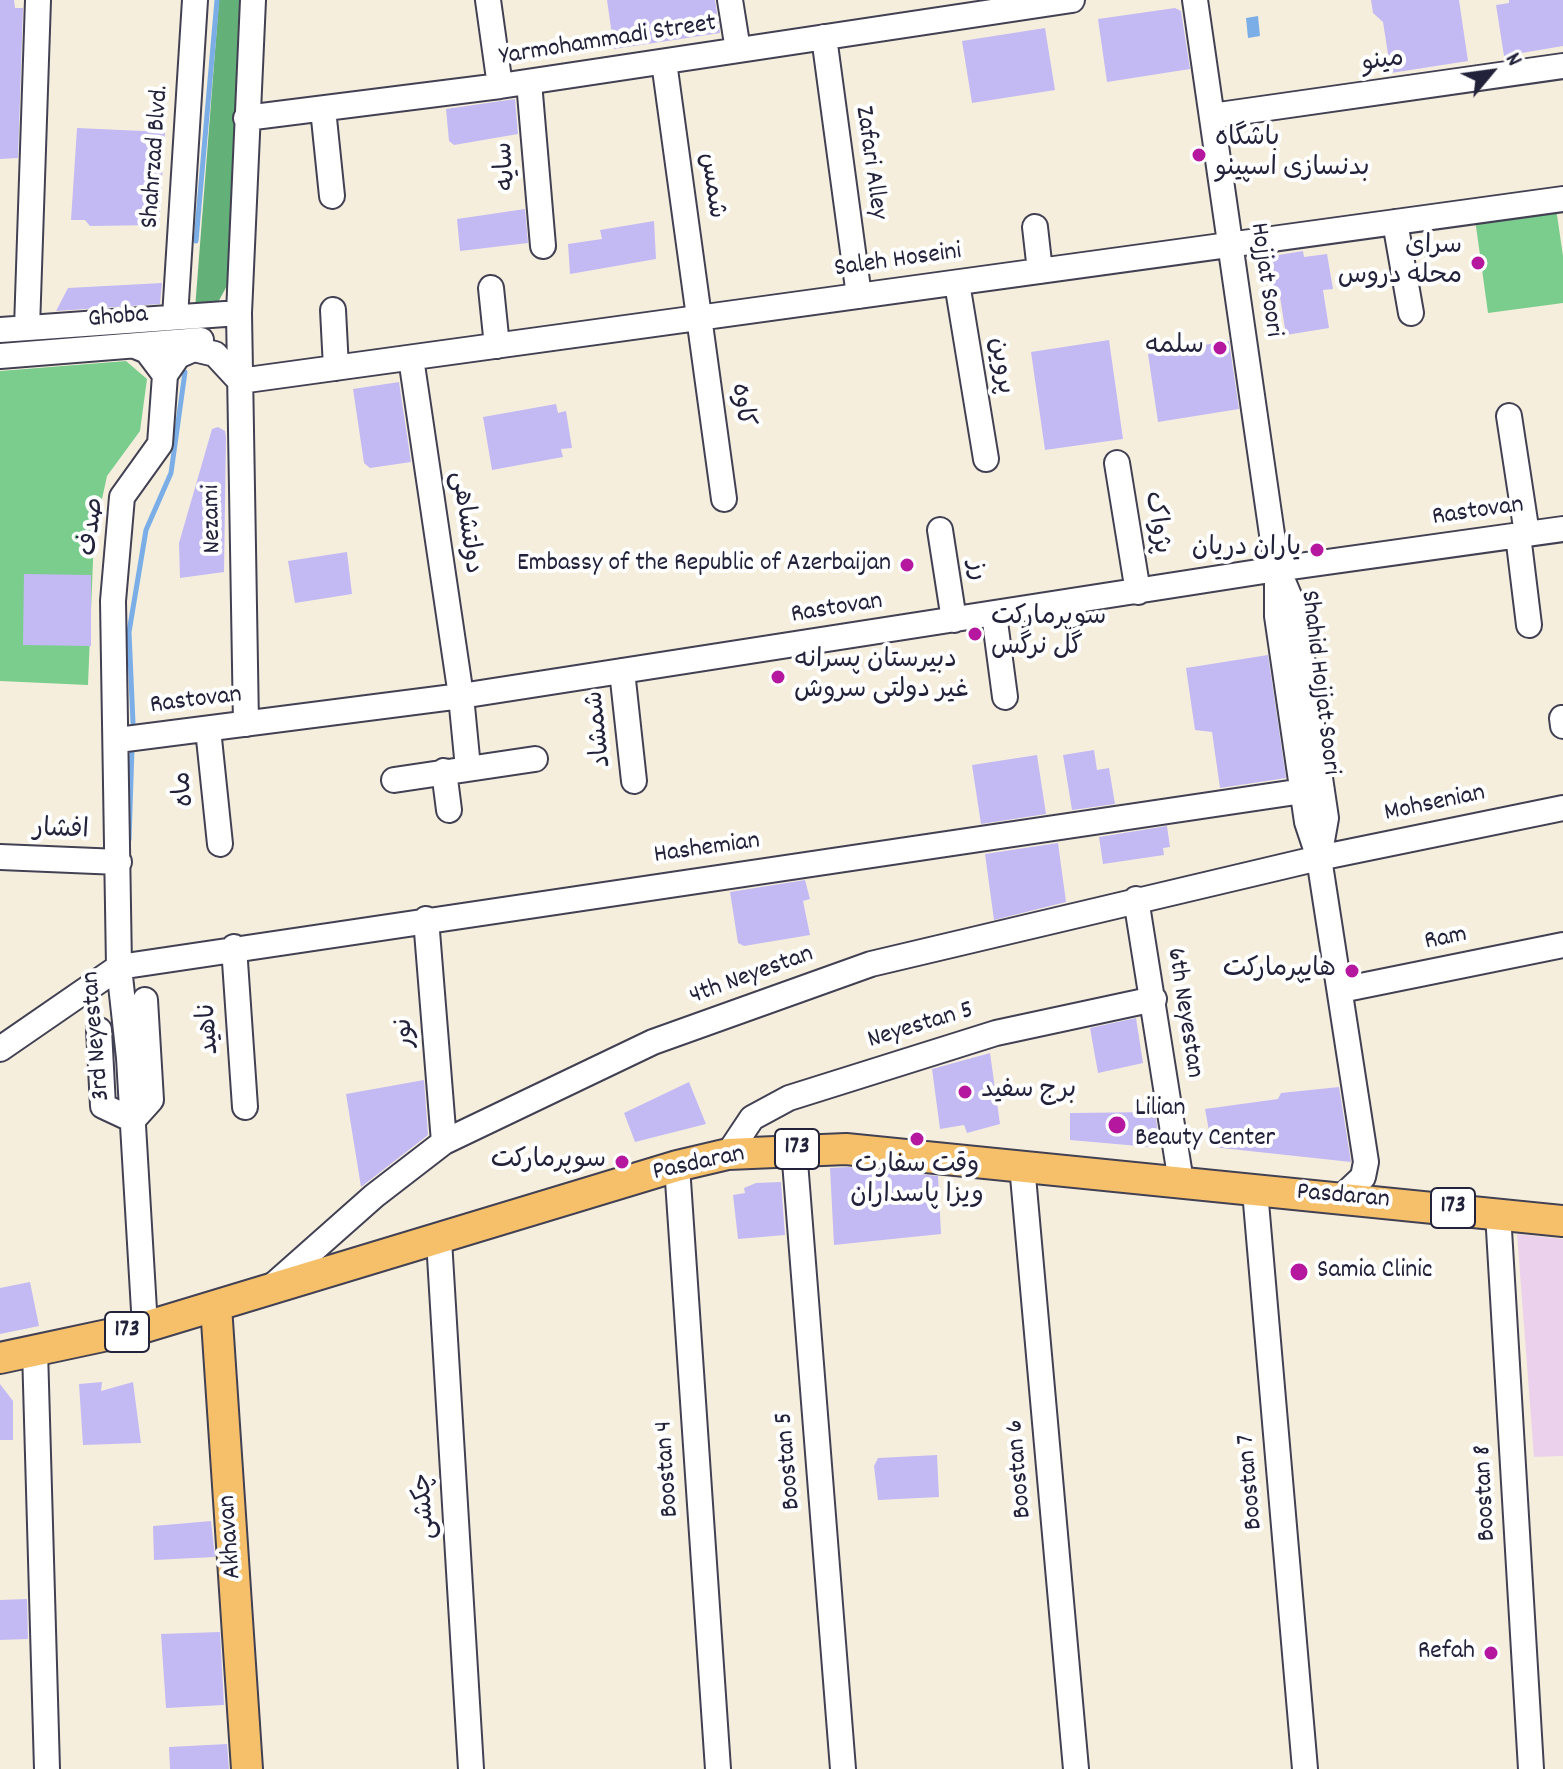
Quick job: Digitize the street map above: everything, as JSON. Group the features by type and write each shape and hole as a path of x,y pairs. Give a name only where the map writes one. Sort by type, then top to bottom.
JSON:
{"main road":[{"name":"Pasdaran","path":"0,1358 145,1327 677,1166 728,1154 846,1149 1255,1191 1343,1196 1563,1221"},
{"name":"Akhavan","path":"216,1306 247,1769"}],"street":[{"path":"27,328 38,0"},
{"name":"Shahrzad Blvd.","path":"175,317 195,0"},
{"path":"239,325 253,0"},
{"path":"488,0 500,86"},
{"path":"730,0 738,50"},
{"name":"Yarmohammadi Street","path":"246,118 664,62 824,37 959,8 1072,0"},
{"name":"Hojjat Soori","path":"1195,0 1277,569"},
{"name":"Zafari Alley","path":"824,37 859,296"},
{"name":"شمس","path":"664,62 701,318"},
{"name":"مینو","path":"1212,116 1563,66"},
{"name":"سایه","path":"529,82 543,246"},
{"path":"323,109 332,196"},
{"name":"Saleh Hoseini","path":"240,381 1563,199"},
{"path":"1395,222 1411,313"},
{"path":"1035,227 1040,271"},
{"name":"پروین","path":"957,283 986,459"},
{"path":"491,288 497,346"},
{"path":"333,310 336,368"},
{"name":"Ghoba","path":"0,330 175,317 239,325"},
{"name":"کاوه","path":"701,318 724,499"},
{"name":"Ghoba","path":"0,356 135,346 239,325"},
{"name":"Nezami","path":"239,325 246,724"},
{"path":"135,346 147,351 165,375 178,356 194,349 205,350 222,360 240,381"},
{"name":"دولتشاهی","path":"411,358 461,696 456,770 449,810"},
{"name":"صدف","path":"118,740 113,601 122,497 160,444 165,375"},
{"path":"1509,416 1529,625"},
{"name":"پژواک","path":"1117,463 1138,592"},
{"name":"Rastovan","path":"118,740 461,696 1277,569 1563,529"},
{"name":"رز","path":"940,530 954,620"},
{"name":"Shahid Hojjat Soori","path":"1277,569 1277,616 1307,822 1319,858 1366,1162 1363,1177 1343,1196"},
{"name":"Shahid Hojjat Soori","path":"1277,569 1295,610 1326,818 1319,858"},
{"path":"994,614 1005,697"},
{"name":"شمشاد","path":"622,671 634,781"},
{"path":"1562,718 1563,726"},
{"name":"ماه","path":"208,729 220,844"},
{"name":"3rd Neyestan","path":"118,740 119,967 133,1120 145,1327"},
{"path":"394,780 535,759"},
{"name":"Hashemian","path":"119,967 234,947 1303,791"},
{"name":"Mohsenian","path":"1319,858 1563,808"},
{"name":"افشار","path":"0,857 119,862"},
{"name":"4th Neyestan","path":"269,1290 339,1226 444,1142 653,1042 871,964 1319,858"},
{"name":"6th Neyestan","path":"1136,899 1181,1182"},
{"name":"نور","path":"426,919 444,1142"},
{"name":"Ram","path":"1341,990 1563,945"},
{"name":"ناهید","path":"234,947 245,1107"},
{"path":"0,1049 119,967"},
{"name":"Neyestan 5","path":"728,1154 752,1118 789,1098 996,1033 1154,999"},
{"path":"99,1030 103,1106 133,1120 151,1100 145,1000"},
{"name":"Boostan 5","path":"794,1149 843,1769"},
{"name":"Boostan 6","path":"1022,1165 1076,1769"},
{"name":"Boostan 4","path":"677,1166 718,1769"},
{"name":"Boostan 7","path":"1255,1191 1305,1769"},
{"name":"Boostan 8","path":"1498,1213 1531,1769"},
{"name":"چکشی","path":"439,1240 471,1769"},
{"path":"35,1350 47,1769"}],"shaded area":[{"path":"1517,1234 1563,1239 1563,1456 1534,1457"}],"green space":[{"path":"219,0 240,0 228,284 216,306 195,309"},
{"path":"1556,208 1563,256 1563,303 1488,313 1475,219"},
{"path":"126,361 147,379 140,431 107,476 94,536 88,685 0,681 0,371"}],"water":[{"path":"1258,16 1260,36 1248,38 1246,18"}],"building":[{"path":"0,0 14,0 15,8 23,8 18,158 0,159"},
{"path":"607,0 715,0 720,33 614,49"},
{"path":"1371,0 1459,0 1468,61 1391,73 1383,22 1373,13"},
{"path":"1509,0 1563,0 1563,46 1504,56 1496,5 1509,3"},
{"path":"1175,8 1181,11 1190,69 1107,82 1098,19"},
{"path":"1045,28 1055,90 972,103 962,41"},
{"path":"515,99 518,134 454,145 449,141 446,109"},
{"path":"77,128 165,132 159,225 90,226 85,220 71,220"},
{"path":"525,209 528,243 460,251 457,219"},
{"path":"654,221 656,259 570,274 568,244 602,239 600,230"},
{"path":"1303,251 1304,257 1327,254 1333,289 1323,290 1329,328 1286,335 1280,297 1272,298 1266,257"},
{"path":"162,283 160,304 56,311 68,288"},
{"path":"1109,340 1123,439 1045,450 1031,352"},
{"path":"1229,341 1239,409 1158,422 1148,354"},
{"path":"399,382 411,462 370,468 364,463 353,389"},
{"path":"556,404 558,413 566,411 572,448 561,449 563,457 492,470 483,417"},
{"path":"218,427 225,431 226,437 224,572 180,578 179,543 212,429"},
{"path":"347,552 352,594 295,603 288,561"},
{"path":"24,574 91,575 91,646 23,645"},
{"path":"1268,655 1286,778 1220,788 1212,732 1195,730 1186,668"},
{"path":"1094,750 1097,770 1109,768 1115,804 1072,810 1063,755"},
{"path":"1037,755 1046,814 981,824 972,765"},
{"path":"1167,826 1170,847 1163,848 1164,855 1103,864 1099,837"},
{"path":"1058,843 1066,902 994,920 985,854"},
{"path":"805,880 810,899 803,901 810,935 744,946 738,943 730,892"},
{"path":"1136,1018 1143,1063 1098,1073 1090,1028"},
{"name":"برج سفید","path":"990,1053 1000,1124 967,1133 964,1125 940,1129 932,1069"},
{"path":"424,1080 428,1135 361,1187 346,1094"},
{"path":"689,1082 706,1124 635,1142 624,1113"},
{"path":"1339,1087 1351,1162 1212,1147 1205,1109 1278,1099 1281,1093"},
{"path":"1155,1112 1158,1133 1150,1147 1070,1140 1070,1113"},
{"path":"849,1167 938,1176 941,1234 834,1245 830,1168"},
{"path":"781,1182 785,1235 738,1239 733,1195 745,1193 744,1188 756,1183"},
{"path":"30,1282 39,1326 0,1334 0,1288"},
{"path":"102,1382 101,1391 133,1382 141,1443 83,1445 79,1384"},
{"path":"0,1384 13,1401 13,1440 0,1440"},
{"path":"937,1455 939,1497 878,1500 874,1466 878,1458"},
{"path":"211,1521 215,1557 154,1560 153,1526"},
{"path":"27,1599 28,1639 0,1640 0,1600"},
{"path":"220,1632 224,1705 166,1708 161,1634"},
{"path":"227,1744 229,1769 170,1769 169,1747"}],"waterway":[{"path":"196,241 217,0"},
{"path":"133,723 129,632 146,530 171,473 185,372"},
{"path":"129,840 132,749"}],"place":[{"name":"باشگاه بدنسازی اسپینو","path":"1199,155"},
{"name":"سرای محله دروس","path":"1478,263"},
{"name":"سلمه","path":"1220,348"},
{"name":"یاران دریان","path":"1317,550"},
{"name":"Embassy of the Republic of Azerbaijan","path":"907,565"},
{"name":"سوپرمارکت گل نرگس","path":"975,634"},
{"name":"دبیرستان پسرانه غیر دولتی سروش","path":"778,677"},
{"name":"هایپرمارکت","path":"1352,971"},
{"name":"برج سفید","path":"965,1092"},
{"name":"Lilian Beauty Center","path":"1117,1125"},
{"name":"وقت سفارت ویزا پاسداران","path":"917,1139"},
{"name":"سوپرمارکت","path":"622,1162"},
{"name":"Samia Clinic","path":"1299,1272"},
{"name":"Refah","path":"1491,1653"}]}
